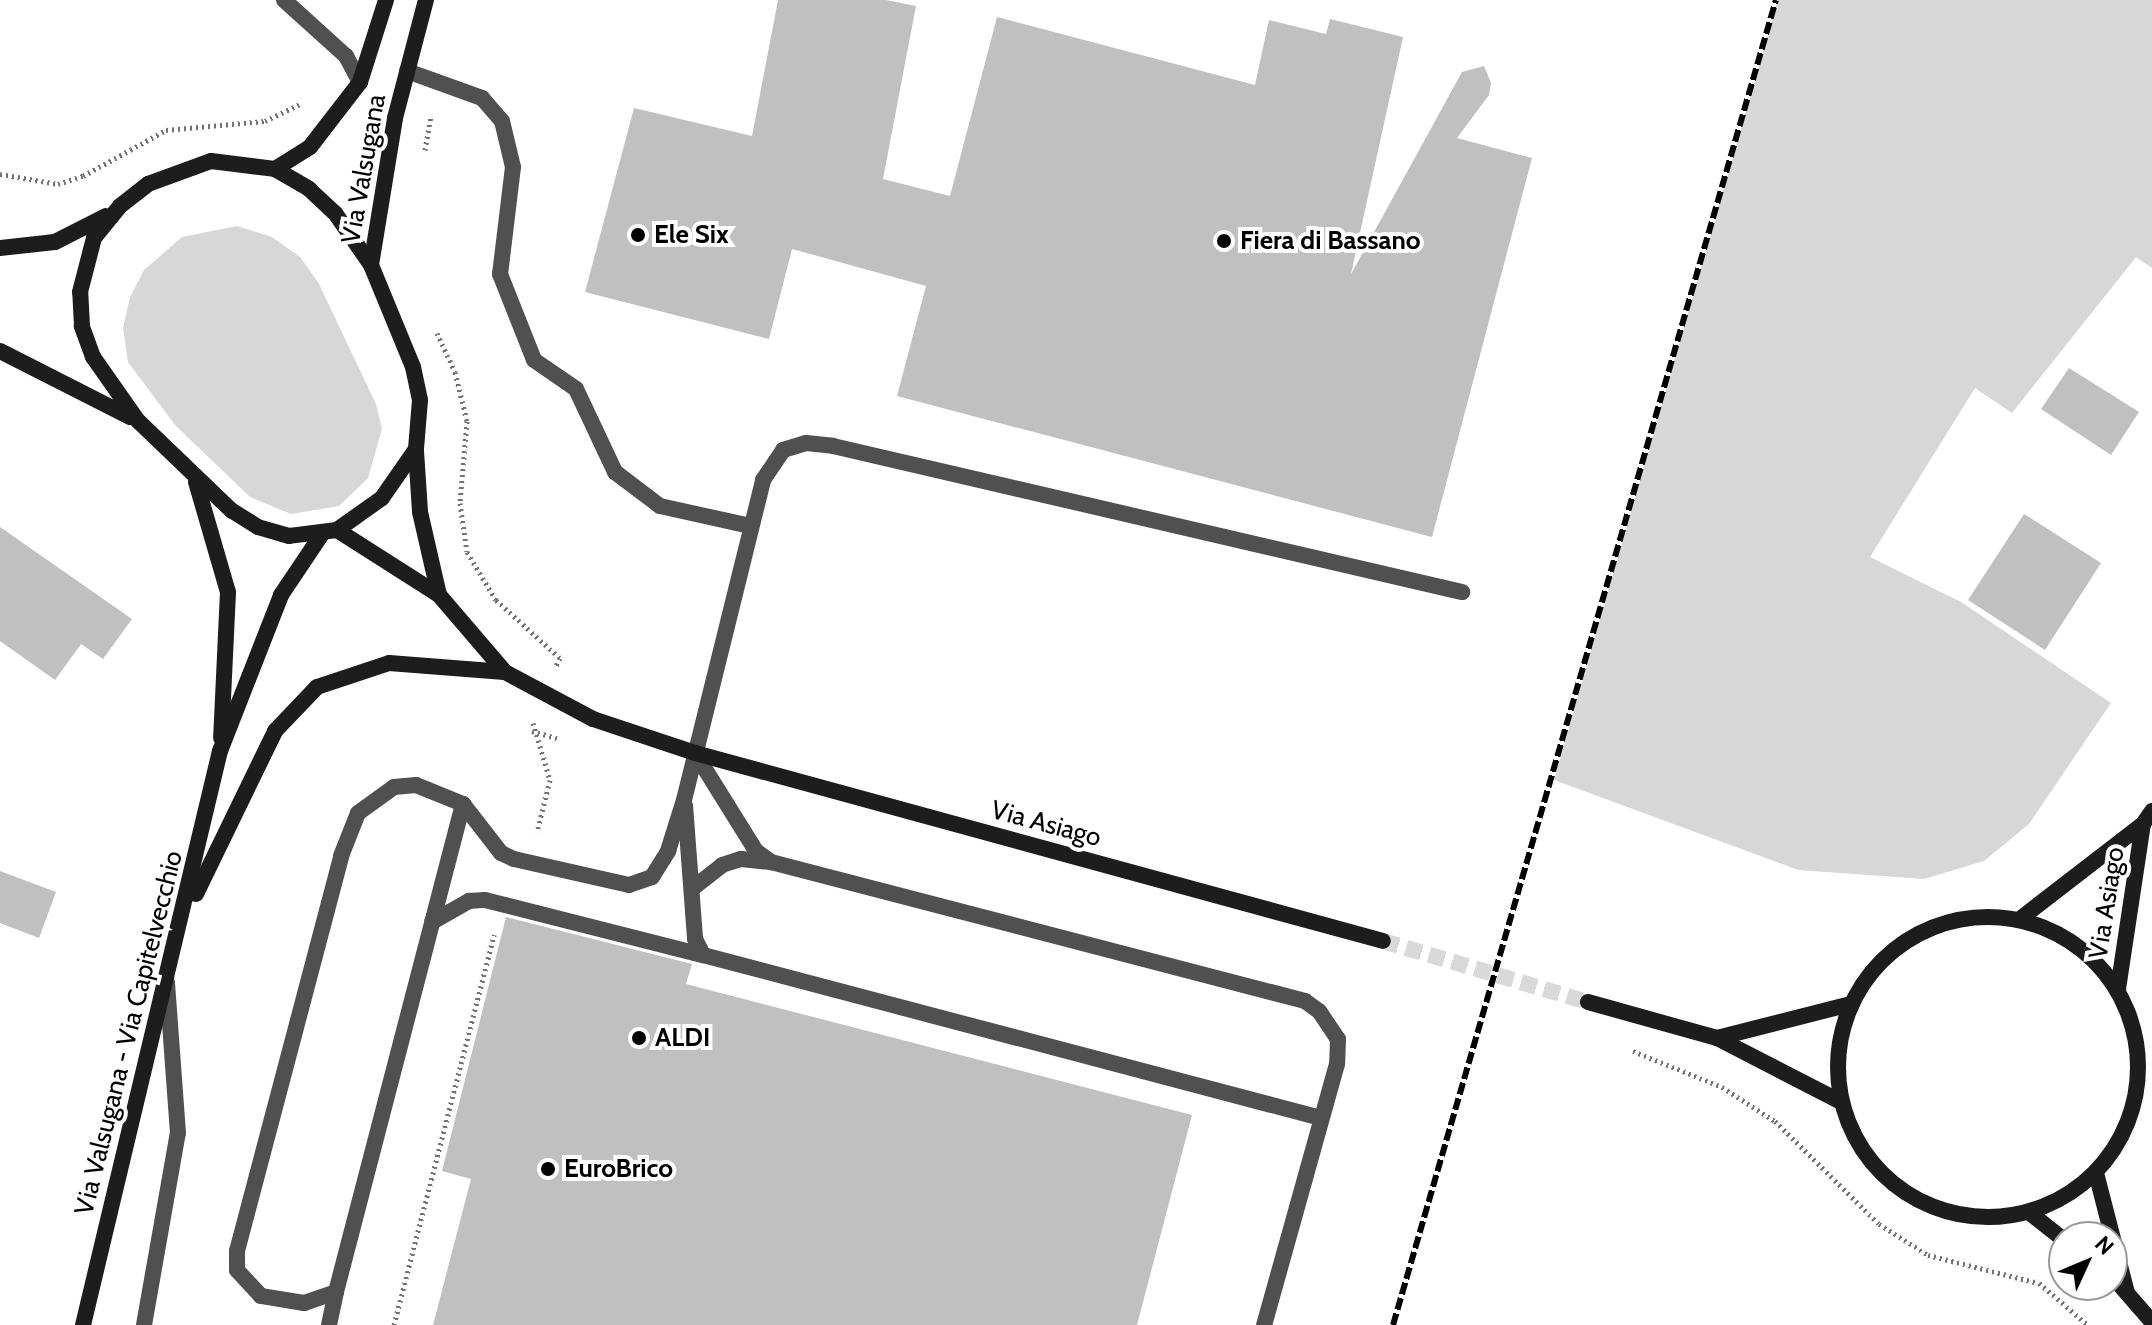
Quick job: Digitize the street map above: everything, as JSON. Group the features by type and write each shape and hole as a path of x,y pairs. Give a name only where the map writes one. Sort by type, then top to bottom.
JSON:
{"main road":[{"path":"275,169 310,147 360,82 386,0"},
{"name":"Via Valsugana","path":"426,0 407,71 371,265 413,367 420,400 416,449 420,512 439,595"},
{"path":"0,248 55,242 120,206 148,184 211,161 275,169 309,189 335,213 371,265"},
{"path":"120,206 94,238 85,261 82,326 93,357 138,421 196,482 258,527 289,536 330,532 439,595 505,672"},
{"path":"0,351 138,421"},
{"path":"220,751 281,595 330,532 382,498 416,449"},
{"path":"196,482 228,592 220,751"},
{"path":"183,921 275,731 317,687 389,663 505,672"},
{"name":"Via Asiago","path":"505,672 593,719 695,753 1383,941"},
{"name":"Via Valsugana - Via Capitelvecchio","path":"83,1325 183,921 220,751"},
{"name":"Via Asiago","path":"2020,919 2147,818"},
{"name":"Via Asiago","path":"2118,989 2147,818"},
{"name":"Via Asiago","path":"1969,916 2020,919 2058,933 2092,957 2118,989 2136,1035 2139,1085 2125,1132 2096,1173 2066,1197 2030,1213 1982,1219 1934,1209 1892,1184 1859,1147 1841,1102 1839,1035 1850,1004 1879,962 1920,931 1969,916"},
{"path":"1588,1002 1717,1038 1841,1102"},
{"path":"1717,1038 1850,1004"},
{"path":"2096,1173 2108,1221"},
{"path":"2030,1213 2048,1227"},
{"path":"2128,1292 2152,1322"}],"lane":[{"path":"284,0 346,56 360,82"},
{"path":"407,71 482,98 502,121 513,167 500,274 534,360 576,389 615,472 636,492 660,506 750,526"},
{"path":"336,1292 304,1303 261,1296 237,1270 237,1251 341,856 358,813 394,787 443,792 463,804 501,853 514,859 629,885 652,877 660,867 684,800 763,480 783,450 806,443 833,446 1462,592"},
{"path":"695,753 756,851 771,862"},
{"path":"684,800 695,939 703,955"},
{"path":"329,1325 463,804"},
{"path":"693,888 722,865 741,859 771,862 1305,1001 1319,1011 1338,1039 1337,1064 1264,1325"},
{"path":"432,922 469,901 485,900 1321,1118"},
{"path":"144,1325 178,1133 167,980"}],"path":[{"path":"435,330 465,407 468,453 460,503 467,552 496,600 560,658 558,662"},
{"path":"533,722 550,780 535,844"},
{"path":"394,1325 496,927"},
{"path":"1622,1047 1722,1087 1775,1121 1879,1224 1928,1255 2039,1283 2088,1325"}],"shaded area":[{"path":"1778,0 2152,0 2152,268 2136,257 2012,413 1975,388 1870,557 1961,602 2111,703 2029,824 1984,861 1924,879 1798,870 1554,780"},
{"path":"237,226 272,237 300,257 318,282 376,404 382,429 368,478 339,506 291,514 250,497 175,425 128,362 123,328 130,297 144,270 182,237"}],"building":[{"name":"Fiera di Bassano","path":"778,0 886,0 916,6 883,179 950,196 997,17 1255,85 1269,20 1326,34 1330,19 1403,37 1351,274 1462,72 1484,66 1491,83 1489,95 1457,138 1532,158 1432,537 897,396 926,286 792,249 769,339 585,292 634,108 752,136"},
{"path":"2069,368 2139,412 2111,455 2041,409"},
{"path":"2024,514 2101,563 2045,650 1968,600"},
{"path":"0,527 132,619 103,659 81,644 55,680 0,641"},
{"path":"0,871 56,892 39,938 0,923"},
{"path":"506,917 692,964 686,984 1192,1115 1137,1325 433,1325 471,1179 442,1171"}],"tunnel":[{"path":"1383,941 1588,1002"}],"railway":[{"path":"1393,1325 1776,0"}],"place":[{"name":"Ele Six","path":"638,235"},
{"name":"Fiera di Bassano","path":"1224,241"},
{"name":"ALDI","path":"639,1038"},
{"name":"EuroBrico","path":"548,1169"}]}
